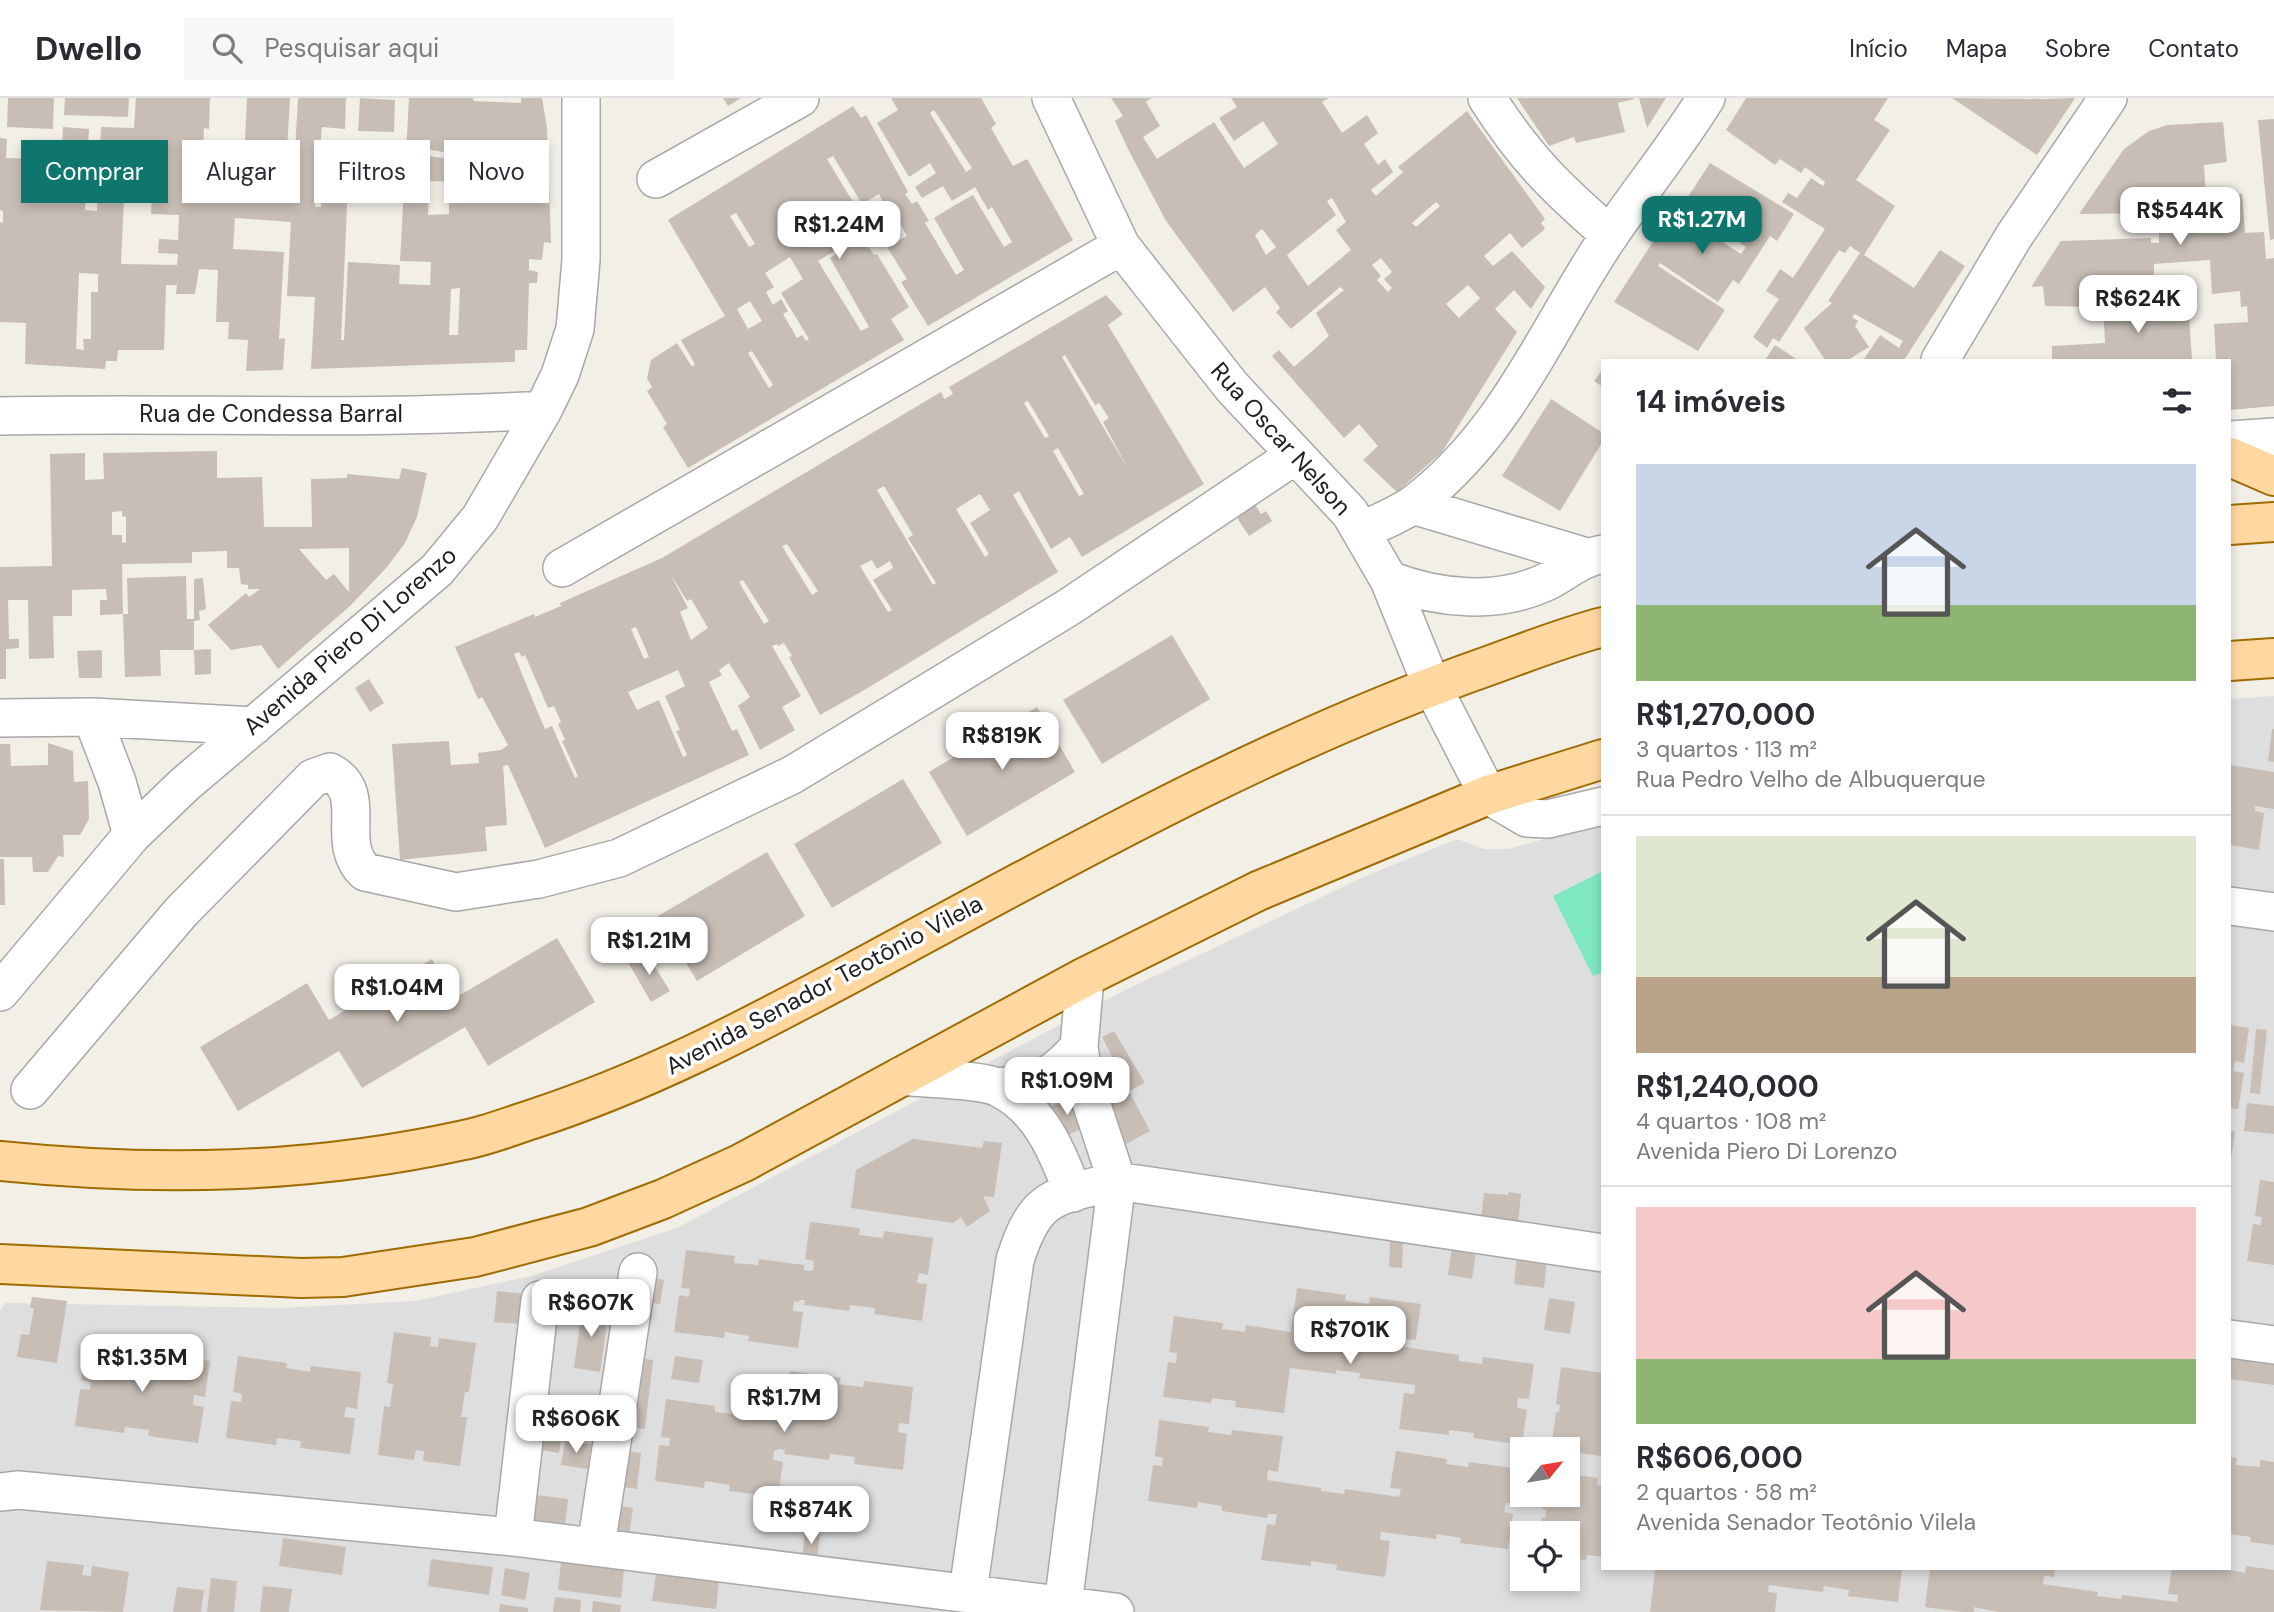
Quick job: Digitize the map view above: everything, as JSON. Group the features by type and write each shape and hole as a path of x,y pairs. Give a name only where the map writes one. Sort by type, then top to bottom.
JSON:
{"main road":[{"path":"2231,457 2274,476"},
{"path":"2231,525 2274,522"},
{"name":"Avenida Senador Teotônio Vilela","path":"0,1161 97,1171 197,1172 278,1167 466,1140 587,1101 726,1041 1104,837 1225,777 1432,686 1570,636 1601,628"},
{"path":"2231,661 2274,658"},
{"path":"0,1264 301,1278 343,1277 475,1257 589,1227 663,1199 742,1163 1085,977 1258,891 1488,795 1601,760"}],"street":[{"name":"Avenida Piero Di Lorenzo","path":"0,992 132,835 184,785 437,570 480,518 543,410 560,375 575,328 581,260 581,98"},
{"path":"656,179 800,98"},
{"name":"Rua Oscar Nelson","path":"1051,98 1121,246 1224,377 1341,504 1362,531 1389,580 1432,686 1488,795"},
{"path":"1487,98 1516,143 1554,186 1610,235"},
{"path":"1362,531 1413,505 1456,464 1512,400 1610,235 1680,140 1706,98"},
{"path":"1941,359 2014,236 2108,98"},
{"path":"562,568 1121,246"},
{"name":"Rua de Condessa Barral","path":"7,414 457,416 543,410"},
{"path":"2231,440 2274,437"},
{"path":"30,1090 181,912 313,778 330,772 342,779 351,796 350,850 365,872 456,892 539,879 619,858 792,775 1069,607 1294,456"},
{"path":"1413,505 1594,555"},
{"path":"1389,580 1419,592 1485,597 1528,590 1594,555"},
{"path":"0,718 92,717 254,726"},
{"path":"92,717 117,782 132,835"},
{"path":"1488,795 1527,818 1548,818 1601,806"},
{"path":"2231,906 2274,912"},
{"path":"1063,1605 1117,1181 1084,1081 1079,1046 1085,977"},
{"path":"901,1076 997,1087 1036,1082 1050,1076 1079,1046"},
{"path":"997,1087 1021,1104 1047,1133 1073,1193"},
{"path":"968,1592 1015,1260 1025,1229 1035,1213 1047,1202 1117,1181 1601,1253"},
{"path":"596,1547 638,1272"},
{"path":"513,1537 540,1300"},
{"path":"2231,1339 2274,1345"},
{"path":"0,1492 18,1490 513,1537 1115,1612"}],"shaded area":[{"path":"2274,696 2274,1612 0,1612 0,1311 5,1303 281,1308 415,1301 531,1276 677,1228 1125,990 1366,876 1457,839 1484,849 1508,849 1601,824 1601,1570 2231,1570 2231,699"}],"green space":[{"path":"1601,872 1601,973 1593,976 1553,896"}],"building":[{"path":"8,98 54,98 53,129 7,127"},
{"path":"65,98 129,98 128,117 64,115"},
{"path":"136,98 210,98 209,129 204,128 203,140 182,140 182,203 300,203 300,140 296,140 298,98 346,98 345,129 322,127 321,140 314,140 315,207 321,207 321,203 347,203 341,340 344,340 348,262 400,265 399,284 430,285 431,262 400,261 403,203 429,203 428,215 449,214 449,203 549,203 549,186 551,243 544,242 542,260 529,259 529,270 538,272 537,283 529,283 527,350 515,350 515,362 311,369 315,297 287,296 291,222 235,218 233,249 284,252 279,339 285,338 283,370 246,371 248,340 228,339 229,322 216,322 218,270 199,269 195,294 176,294 177,285 166,285 164,350 118,350 117,361 106,361 105,369 25,364 26,323 0,322 0,222 3,223 3,211 0,210 0,138 7,139 6,158 21,158 21,203 85,203 85,210 97,211 97,203 124,203 121,264 177,265 178,254 158,253 159,239 178,240 179,215 151,214 152,203 168,203 168,140 100,140 101,127 134,128","holes":["79,273 98,274 98,292 91,292 91,339 83,339 84,350 76,349","460,288 458,335 449,335 451,289"]},
{"path":"247,98 290,98 288,140 245,140"},
{"path":"360,98 395,100 394,132 358,131"},
{"path":"409,98 473,98 474,101 521,103 521,98 542,98 548,140 444,140 444,152 430,150 430,140 407,140"},
{"path":"723,98 741,98 728,106"},
{"path":"891,98 981,98 996,124 991,128 1013,166 1027,159 1073,240 928,326 901,282 907,279 887,247 907,236 901,225 875,239 868,246 874,255 877,254 909,307 891,319 904,340 688,468 663,427 667,424 647,391 652,387 647,378 651,360 677,343 692,367 695,364 681,340 725,316 668,220 853,106 861,118 866,115 908,192 905,194 912,204 917,201 929,221 925,223 956,275 964,270 934,218 955,205 973,195 1004,247 1012,242 992,207 988,210 975,187 952,201 943,186 922,198 915,187 936,173 930,163 909,177 877,123 898,110","holes":["934,110 972,168 966,172 930,113","833,156 862,204 879,194 884,204 862,217 827,159","736,213 755,244 749,247 730,216","847,243 849,247 830,258 869,327 861,331 818,261","790,257 803,279 781,293 809,339 806,341 802,335 797,338 783,314 788,311 781,299 773,305 766,292 774,287 765,273","750,301 762,321 748,329 737,309","752,351 773,385 769,388 748,353"]},
{"path":"1111,98 1152,98 1146,102 1160,126 1143,137 1157,159 1214,122 1244,168 1278,144 1263,121 1234,141 1219,118 1237,107 1231,98 1329,98 1322,102 1342,133 1367,115 1378,133 1364,144 1378,165 1385,159 1393,172 1371,190 1376,196 1403,172 1398,167 1467,111 1545,219 1541,223 1545,229 1522,248 1510,233 1484,256 1493,266 1512,251 1545,287 1531,309 1514,290 1495,309 1517,332 1442,452 1397,492 1363,460 1378,446 1359,424 1344,438 1272,356 1279,350 1294,367 1329,336 1316,313 1344,290 1340,287 1291,329 1276,312 1280,308 1265,287 1233,312 1166,221 1115,121 1123,116","holes":["1332,198 1346,222 1336,230 1351,250 1308,286 1287,255 1336,215 1327,201","1436,202 1440,206 1416,227 1412,223","1262,229 1276,247 1266,255 1255,235","1381,258 1392,272 1384,279 1392,288 1388,292 1377,280 1381,276 1372,265","1468,285 1480,298 1459,318 1446,304"]},
{"path":"1517,98 1634,99 1618,103 1625,132 1576,143 1574,137 1549,146"},
{"path":"1639,98 1666,98 1647,128"},
{"path":"1746,98 1888,98 1874,120 1890,130 1856,180 1895,206 1864,255 1914,288 1940,250 1965,266 1905,359 1864,359 1880,335 1899,348 1903,341 1855,314 1852,317 1858,321 1855,326 1869,347 1850,359 1824,359 1804,328 1832,303 1828,301 1860,253 1850,246 1845,253 1839,250 1779,342 1773,338 1767,348 1753,337 1779,299 1766,291 1780,269 1793,278 1825,229 1782,202 1788,193 1797,198 1811,178 1823,186 1825,182 1805,167 1801,173 1780,159 1775,165 1726,130"},
{"path":"1952,98 2044,99 2075,98 2037,155"},
{"path":"2274,119 2274,239 2270,240 2258,120"},
{"path":"2223,122 2227,162 2204,165 2206,196 2242,194 2245,233 2264,232 2266,259 2274,258 2274,406 2231,410 2231,359 2216,359 2214,324 2248,322 2247,306 2241,307 2240,291 2212,294 2210,260 2154,264 2154,279 2095,282 2096,307 2045,306 2043,286 2031,287 2061,241 2151,238 2151,243 2159,243 2159,213 2079,214 2124,149 2149,131 2167,125"},
{"path":"63,127 89,129 88,140 62,140"},
{"path":"430,157 444,158 444,182 430,181"},
{"path":"1710,163 1794,214 1777,241 1770,236 1739,284 1733,280 1718,302 1660,263 1658,266 1725,310 1698,351 1614,302 1678,203 1682,206","holes":["1698,216 1746,247 1741,254 1693,223"]},
{"path":"1106,295 1123,314 1108,325 1204,484 1082,557 1070,537 1051,549 1019,491 1013,495 1058,572 866,689 820,715 789,657 792,656 784,643 778,646 777,644 772,646 801,696 782,707 795,730 760,750 738,706 750,697 729,663 719,670 722,675 709,682 732,731 737,729 749,755 545,848 508,765 503,766 507,825 485,827 487,851 400,860 392,744 449,741 451,765 479,763 478,753 501,750 508,745 482,697 478,699 455,647 534,614 535,617 561,606 560,603 662,558 941,392 944,399 953,394 949,387","holes":["1065,355 1095,405 1099,403 1109,418 1103,422 1128,469 1062,357","1028,401 1049,436 1045,438 1024,403","1058,448 1084,494 1079,496 1053,451","884,486 913,535 908,538 936,583 933,585 877,490","980,494 990,510 970,523 989,554 985,557 956,509","787,544 818,591 812,595 782,546","872,560 877,569 890,561 893,568 873,580 892,610 888,612 860,566","670,573 687,601 691,599 708,628 691,640 680,612 688,608","743,580 769,621 764,624 739,582","636,627 649,657 644,659 631,629","519,652 522,657 525,655 548,708 554,706 561,722 558,724 565,740 562,741 578,776 575,778 552,726 545,729 514,654","678,670 685,686 665,696 680,730 676,731 687,755 683,757 659,700 637,710 628,692"]},
{"path":"2188,301 2192,359 2052,359 2052,346 2105,343 2103,306"},
{"path":"1775,345 1796,359 1766,359"},
{"path":"1601,372 1601,386 1594,381"},
{"path":"1551,399 1601,432 1601,444 1560,511 1502,476"},
{"path":"217,451 217,478 262,477 264,527 312,527 311,479 347,478 347,474 399,479 402,468 427,473 417,517 405,543 387,567 350,606 278,669 261,645 231,650 208,625 246,593 249,597 260,589 248,589 248,585 241,584 239,568 227,568 227,551 192,552 192,563 122,564 123,614 100,615 100,600 107,600 106,589 72,590 72,616 53,616 54,658 29,659 28,600 8,600 9,639 19,639 19,648 6,649 6,679 0,679 0,567 52,566 50,454 85,453 85,480 104,479 103,453","holes":["122,511 122,516 126,517 126,542 122,543 122,535 112,535 112,512","349,548 349,592 334,574 326,580 299,549"]},
{"path":"1251,498 1261,514 1266,511 1272,521 1249,536 1232,510"},
{"path":"186,576 187,619 194,619 194,650 160,650 161,676 125,677 123,614 128,614 127,578"},
{"path":"203,578 206,609 199,611 200,620 194,621 194,579"},
{"path":"1172,635 1210,699 1102,764 1063,700"},
{"path":"211,649 211,674 195,675 194,650"},
{"path":"102,650 102,678 79,678 77,651"},
{"path":"369,679 384,703 370,712 355,688"},
{"path":"1037,707 1075,772 967,836 929,772"},
{"path":"2274,729 2274,762 2268,761"},
{"path":"48,743 73,751 74,782 88,781 89,819 80,835 63,835 64,857 58,856 48,872 33,872 32,857 0,857 0,744 10,744 11,766 48,765"},
{"path":"2231,765 2274,772 2274,809 2255,806 2255,811 2264,813 2259,850 2231,845"},
{"path":"903,779 942,843 832,908 794,844"},
{"path":"767,852 805,916 697,981 658,916"},
{"path":"0,859 4,859 5,905 0,905"},
{"path":"557,938 595,1002 488,1066 465,1027 362,1088 339,1051 238,1111 200,1047 307,983 329,1020 432,959 455,998"},
{"path":"620,944 624,945 624,953 620,954 616,953 615,949 616,945"},
{"path":"645,951 670,991 651,1002 628,962"},
{"path":"2231,1025 2249,1028 2244,1063 2235,1061 2233,1071 2244,1073 2238,1109 2231,1108"},
{"path":"2256,1029 2267,1030 2260,1094 2250,1093"},
{"path":"1114,1031 1145,1083 1129,1091 1150,1131 1126,1144 1094,1083 1119,1070 1102,1037"},
{"path":"1069,1097 1085,1127 1064,1137 1049,1108"},
{"path":"2247,1103 2274,1106 2274,1134 2244,1131"},
{"path":"2231,1131 2235,1131 2231,1159"},
{"path":"913,1139 982,1148 984,1141 1002,1143 994,1197 983,1196 990,1211 967,1227 961,1217 953,1223 851,1208 856,1170"},
{"path":"2260,1180 2274,1182 2274,1265 2247,1261 2253,1224 2261,1225 2262,1217 2255,1216"},
{"path":"1509,1192 1521,1194 1518,1224 1481,1220 1484,1193 1508,1195"},
{"path":"810,1222 860,1228 859,1235 883,1238 884,1231 933,1238 928,1275 919,1273 917,1283 927,1284 922,1321 874,1314 875,1308 850,1305 849,1311 804,1305 805,1300 799,1300 794,1301 793,1311 803,1312 798,1348 748,1341 749,1336 725,1332 724,1338 674,1332 679,1295 689,1297 690,1289 681,1288 686,1250 735,1256 734,1263 758,1265 759,1259 804,1265 804,1270 809,1271 813,1270 814,1261 805,1259"},
{"path":"1390,1241 1403,1241 1402,1268 1389,1267"},
{"path":"1452,1248 1476,1252 1472,1279 1448,1275"},
{"path":"1517,1257 1547,1261 1544,1288 1514,1284"},
{"path":"640,1275 664,1280 660,1304 635,1300"},
{"path":"1297,1288 1346,1295 1345,1301 1369,1304 1370,1297 1421,1304 1416,1340 1405,1339 1404,1347 1459,1355 1459,1361 1482,1364 1483,1357 1534,1364 1529,1399 1518,1398 1517,1408 1527,1410 1523,1437 1510,1437 1510,1443 1473,1438 1474,1433 1449,1430 1449,1435 1399,1429 1404,1393 1414,1394 1415,1385 1359,1378 1360,1373 1336,1370 1336,1374 1290,1368 1284,1413 1235,1407 1236,1401 1212,1398 1211,1403 1163,1397 1168,1362 1176,1363 1177,1353 1169,1352 1174,1316 1223,1323 1222,1329 1245,1332 1246,1325 1291,1332"},
{"path":"497,1291 525,1294 522,1324 494,1322"},
{"path":"32,1297 67,1301 57,1363 17,1357 21,1334 29,1335 34,1308 30,1308"},
{"path":"1549,1298 1575,1302 1570,1334 1544,1330"},
{"path":"582,1306 609,1310 600,1372 574,1368"},
{"path":"394,1332 431,1337 430,1346 438,1347 439,1338 476,1343 469,1392 465,1392 461,1417 467,1417 460,1466 423,1461 424,1451 416,1450 414,1460 378,1455 384,1406 390,1407 393,1384 387,1383"},
{"path":"86,1344 135,1351 135,1357 159,1360 159,1354 210,1361 205,1397 194,1395 193,1405 204,1407 198,1443 148,1436 149,1430 125,1427 124,1433 75,1426 80,1389 90,1390 91,1382 81,1380"},
{"path":"2231,1352 2274,1357 2274,1385 2231,1379"},
{"path":"238,1356 287,1363 286,1368 310,1372 311,1366 361,1372 357,1409 346,1407 344,1417 355,1418 350,1454 300,1448 301,1441 277,1438 276,1445 226,1438 231,1401 241,1402 242,1394 233,1392"},
{"path":"675,1356 703,1360 699,1383 671,1379"},
{"path":"627,1357 653,1360 645,1429 618,1425"},
{"path":"1561,1367 1601,1373 1600,1456 1580,1453 1580,1437 1553,1437 1556,1412 1559,1412 1560,1405 1556,1404"},
{"path":"790,1371 841,1378 839,1384 863,1387 864,1381 913,1387 909,1424 899,1423 898,1432 907,1434 903,1470 854,1464 855,1457 830,1454 829,1460 784,1454 785,1450 779,1449 774,1451 773,1460 783,1462 778,1497 729,1491 730,1485 705,1481 704,1488 655,1481 659,1445 669,1446 670,1438 661,1437 666,1399 715,1406 715,1412 739,1415 739,1408 785,1414 784,1419 789,1420 793,1419 794,1410 785,1409"},
{"path":"537,1400 566,1404 559,1453 530,1448"},
{"path":"1159,1420 1209,1427 1208,1432 1231,1435 1232,1430 1283,1436 1278,1472 1268,1470 1267,1480 1321,1488 1321,1491 1344,1494 1345,1489 1399,1497 1401,1489 1390,1488 1396,1451 1447,1459 1446,1464 1468,1467 1469,1462 1510,1468 1510,1503 1506,1503 1504,1512 1513,1514 1508,1549 1460,1543 1461,1538 1437,1534 1436,1539 1381,1532 1380,1540 1390,1541 1385,1577 1336,1570 1337,1565 1311,1561 1311,1566 1261,1560 1267,1524 1275,1525 1277,1514 1268,1514 1267,1518 1222,1511 1222,1506 1198,1502 1197,1508 1148,1501 1153,1465 1162,1466 1163,1458 1155,1456"},
{"path":"565,1441 591,1444 588,1469 561,1465"},
{"path":"615,1449 641,1453 637,1489 610,1485"},
{"path":"2231,1457 2237,1458 2236,1465 2260,1467 2260,1460 2274,1462 2274,1545 2250,1542 2251,1537 2231,1534"},
{"path":"1580,1476 1598,1478 1597,1485 1601,1486 1601,1557 1587,1555 1586,1560 1580,1559 1580,1521 1542,1521 1546,1510 1542,1509 1580,1507"},
{"path":"528,1494 568,1499 565,1526 524,1521"},
{"path":"608,1504 633,1508 629,1536 604,1532"},
{"path":"805,1532 820,1534 817,1561 802,1559"},
{"path":"283,1538 346,1547 342,1575 279,1566"},
{"path":"431,1559 493,1567 489,1595 428,1586"},
{"path":"47,1561 84,1565 82,1575 91,1576 92,1566 129,1572 123,1612 40,1610"},
{"path":"561,1562 624,1570 621,1598 558,1590"},
{"path":"2246,1566 2274,1570 2274,1612 1999,1612 1974,1607 1974,1612 1963,1612 1925,1607 1930,1570 2055,1570 2054,1577 2044,1576 2043,1584 2098,1592 2097,1596 2121,1599 2122,1595 2177,1602 2178,1595 2168,1594 2172,1570 2231,1570 2245,1573"},
{"path":"505,1568 530,1573 525,1600 501,1595"},
{"path":"1652,1570 1902,1570 1898,1602 1848,1596 1849,1590 1824,1586 1823,1592 1769,1585 1768,1592 1777,1593 1775,1612 1650,1612 1655,1571"},
{"path":"656,1574 719,1582 716,1609 652,1601"},
{"path":"211,1578 237,1581 234,1612 207,1612"},
{"path":"263,1586 292,1589 289,1612 260,1612"},
{"path":"177,1587 204,1590 201,1612 173,1612"},
{"path":"555,1597 581,1600 580,1612 553,1612"},
{"path":"593,1601 621,1605 620,1612 592,1612"},
{"path":"500,1604 528,1608 528,1612 499,1612"}]}
